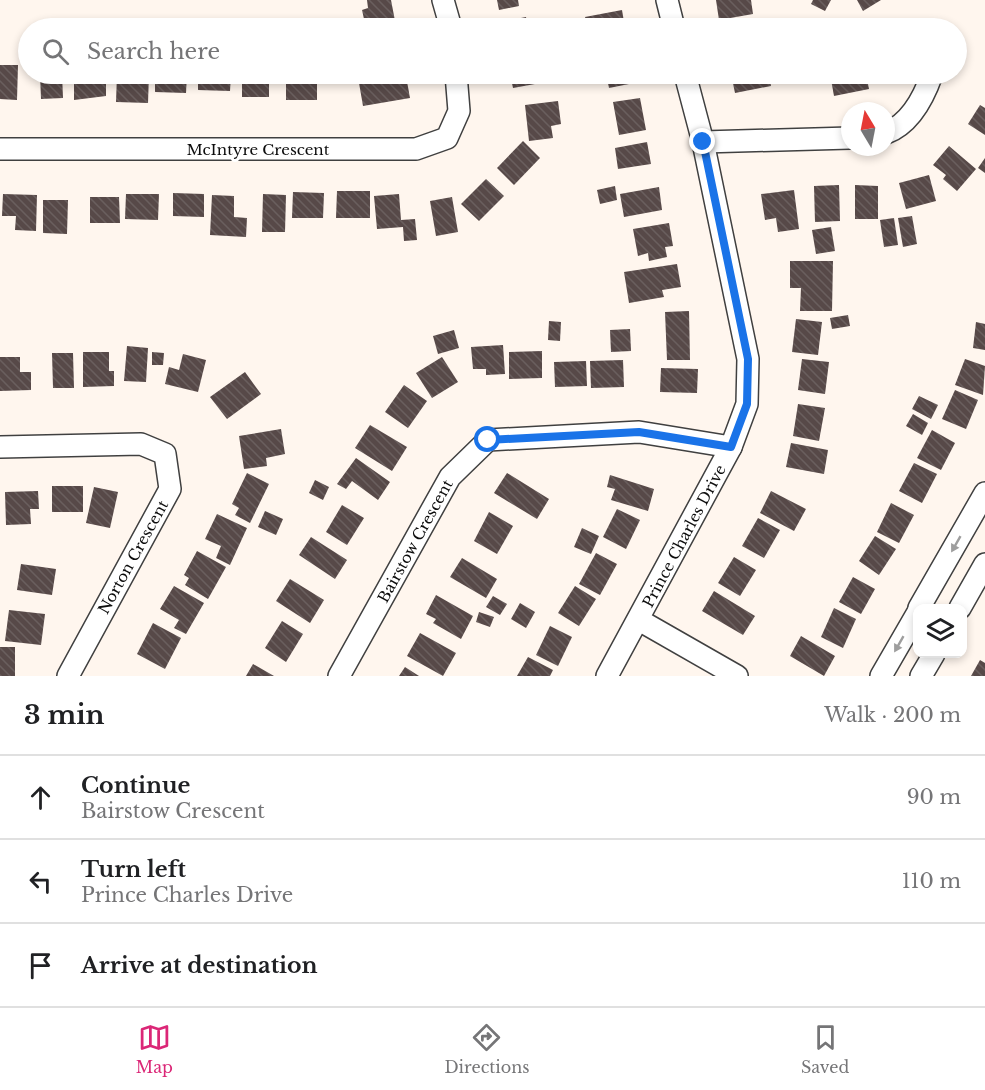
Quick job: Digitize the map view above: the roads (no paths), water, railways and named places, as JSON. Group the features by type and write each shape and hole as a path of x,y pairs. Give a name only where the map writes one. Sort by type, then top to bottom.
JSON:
{"street":[{"path":"444,0 448,18"},
{"path":"667,0 672,18"},
{"name":"McIntyre Crescent","path":"0,149 416,148 447,138 459,111 457,84"},
{"name":"Prince Charles Drive","path":"607,676 731,447 747,404 748,359 703,142 688,84"},
{"path":"895,127 908,118 926,93 929,84"},
{"path":"703,142 841,138"},
{"name":"Bairstow Crescent","path":"339,676 450,477 488,440 639,432 731,447"},
{"name":"Norton Crescent","path":"0,447 141,444 165,454 170,489 68,676"},
{"path":"921,604 985,493"},
{"path":"963,604 985,564"},
{"path":"881,676 913,619"},
{"path":"639,620 737,676"},
{"path":"921,676 932,658"}]}
